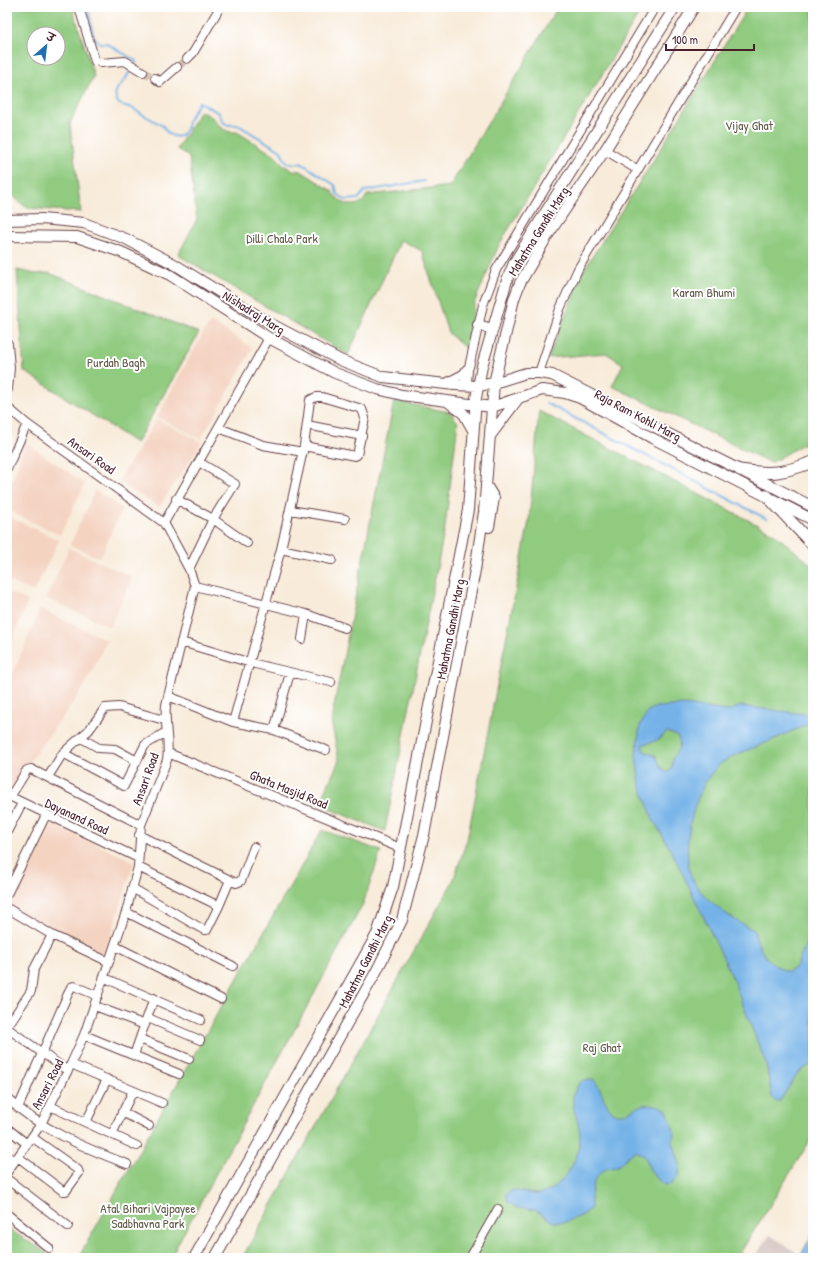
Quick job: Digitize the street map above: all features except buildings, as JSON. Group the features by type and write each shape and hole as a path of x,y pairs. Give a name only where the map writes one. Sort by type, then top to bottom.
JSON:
{"highway":[{"path":"740,470 766,474 788,472 813,462"},
{"path":"767,496 813,545"}],"main road":[{"name":"Mahatma Gandhi Marg","path":"194,1258 376,934 393,887 468,510 478,386 501,296 514,263 675,7"},
{"name":"Mahatma Gandhi Marg","path":"215,1258 376,972 402,920 424,836 481,534 494,384 514,299 520,283 548,235 605,150 694,7"},
{"name":"Nishadraj Marg","path":"7,220 42,219 84,223 126,238 174,264 273,325 340,360 383,377 444,384 478,386"},
{"name":"Nishadraj Marg","path":"7,236 77,237 121,252 170,275 269,338 335,373 377,389 402,395 492,407"},
{"path":"478,325 492,329"},
{"path":"7,344 9,368 7,389"},
{"path":"455,385 466,382 475,376 482,366"},
{"path":"466,382 467,370"},
{"name":"Raja Ram Kohli Marg","path":"478,386 494,384 516,375 539,373 566,381 813,507"},
{"name":"Raja Ram Kohli Marg","path":"492,407 542,390 565,393 580,398 652,438 813,520"},
{"path":"490,436 519,398"},
{"path":"446,400 464,414 474,432"}],"street":[{"path":"79,7 98,62 125,61 141,70"},
{"path":"187,58 193,53 220,7"},
{"path":"444,384 456,379 467,370 478,325 490,284 496,270 655,7"},
{"path":"539,373 560,309 578,269 736,7"},
{"path":"155,78 160,82 177,67"},
{"path":"605,150 638,170"},
{"path":"164,522 176,498 219,428 269,338"},
{"path":"219,428 263,445 304,449 355,456 359,452 365,418 362,409 328,398 312,398 310,400 304,449 281,549 251,663 233,722"},
{"name":"Ansari Road","path":"7,407 27,424 164,522 189,569 196,586 168,696 164,720 168,753 164,768 141,825 139,835 138,867 126,912 105,978 70,1068 41,1124 7,1172"},
{"path":"7,469 27,424"},
{"path":"307,425 362,436"},
{"path":"189,569 213,519 235,484 199,462"},
{"path":"176,498 213,519 247,543"},
{"path":"290,510 345,519"},
{"path":"281,549 332,560"},
{"path":"196,586 306,614 345,628"},
{"path":"302,639 306,614"},
{"path":"181,642 251,663 331,682"},
{"path":"274,730 290,673"},
{"path":"168,696 233,722 274,730 326,750"},
{"path":"48,777 63,753 89,730 103,710 108,707 119,707 164,720"},
{"path":"63,753 124,786 145,745 166,732"},
{"path":"81,738 99,748 115,749 137,761"},
{"name":"Ghata Masjid Road","path":"168,753 400,848"},
{"path":"8,796 28,769 48,777 141,825"},
{"name":"Dayanand Road","path":"8,796 138,858"},
{"path":"7,832 22,803"},
{"path":"7,894 46,815"},
{"path":"139,835 236,883 241,881 254,847"},
{"path":"138,867 219,906"},
{"path":"132,888 204,930 207,930 230,880"},
{"path":"7,908 52,935 109,962"},
{"path":"126,912 233,966"},
{"path":"52,935 34,969 31,991 7,1028 42,1054 70,1068 107,1079 162,1103"},
{"path":"115,946 221,999"},
{"path":"105,978 154,998 201,1020"},
{"path":"18,1108 71,987 74,986 98,996"},
{"path":"134,1055 154,998"},
{"path":"95,1006 147,1021 200,1040"},
{"path":"84,1035 180,1074"},
{"path":"140,1039 189,1059"},
{"path":"86,1122 107,1079"},
{"path":"112,1134 133,1091"},
{"path":"7,1098 18,1108 41,1124 85,1148 127,1164"},
{"path":"50,1106 137,1146"},
{"path":"122,1112 149,1126"},
{"path":"7,1128 30,1140 78,1170 79,1173 66,1191 63,1191 17,1159 7,1156"},
{"path":"7,1179 68,1226"},
{"path":"470,1258 498,1209"},
{"path":"7,1214 49,1248"}],"shaded area":[{"path":"211,322 253,348 201,439 157,417 203,333"},
{"path":"157,419 202,442 159,507 118,482"},
{"path":"25,442 85,484 60,535 7,510 7,497"},
{"path":"95,490 122,509 100,558 70,545"},
{"path":"7,516 59,540 34,592 7,580"},
{"path":"69,548 132,577 110,627 46,598"},
{"path":"7,592 28,601 7,651"},
{"path":"40,609 107,640 83,689 12,786 7,783 7,687"},
{"path":"48,821 134,862 105,955 7,907"},
{"path":"770,1235 796,1252 793,1258 754,1258"}],"green space":[{"path":"7,7 72,7 94,76 70,123 81,212 27,208 7,191"},
{"name":"Dilli Chalo Park","path":"558,7 643,7 499,245 475,301 465,348 448,333 422,251 401,240 348,355 178,255 197,219 189,157 177,149 200,111 213,118 224,129 230,132 237,132 274,155 285,166 292,170 301,171 332,191 339,200 350,205 360,204 367,195 450,186"},
{"name":"Karam Bhumi","path":"748,7 813,7 813,438 771,463 612,386 623,364 606,353 548,358 583,271"},
{"name":"Purdah Bagh","path":"17,270 36,274 49,273 199,333 136,443 24,371"},
{"path":"394,401 449,412 458,422 445,527 385,831 319,805 339,760 331,721"},
{"name":"Raj Ghat","path":"539,411 773,533 813,566 813,1136 737,1258 242,1258 453,881 467,840 529,521"},
{"name":"Atal Bihari Vajpayee Sadbhavna Park","path":"322,830 381,851 363,904 170,1258 86,1258 81,1253"},
{"path":"7,1228 47,1253 53,1258 7,1258"}],"water":[{"path":"686,705 727,711 741,706 813,715 813,722 733,756 717,767 702,789 696,803 689,833 688,863 695,883 709,900 737,921 754,930 762,951 774,964 788,972 796,967 813,927 813,1063 798,1073 780,1101 776,1101 772,1097 766,1064 731,974 674,856 653,819 640,785 636,755 640,725 648,711 656,707","holes":["667,732 677,736 679,746 672,762 672,769 667,772 661,767 656,756 644,751 642,745 658,740"]},
{"path":"583,1080 594,1080 605,1102 615,1113 625,1113 642,1105 649,1104 667,1110 674,1131 673,1142 680,1164 679,1175 672,1184 664,1185 651,1172 644,1156 635,1151 616,1167 606,1169 597,1176 592,1191 591,1208 583,1215 565,1222 553,1222 535,1210 517,1208 507,1201 506,1194 513,1190 534,1194 546,1192 554,1188 568,1173 577,1155 580,1137 573,1101 574,1094 577,1087"},
{"path":"813,1233 813,1258 799,1258"}],"waterway":[{"path":"88,7 94,38 100,43 106,43 136,61 135,64"},
{"path":"132,67 126,79 116,91 116,100 125,107 130,107 163,126 167,132 173,136 180,136 187,128 189,119 199,102 219,113 223,122 228,125 238,125 281,151 287,162 292,164 301,163 335,185 337,194 346,200 358,199 365,191 424,181"},
{"path":"546,403 767,519"}],"tunnel":[{"path":"177,67 187,59"},
{"path":"143,72 155,78"}],"park label":[{"name":"Vijay Ghat","path":"749,125"}]}
